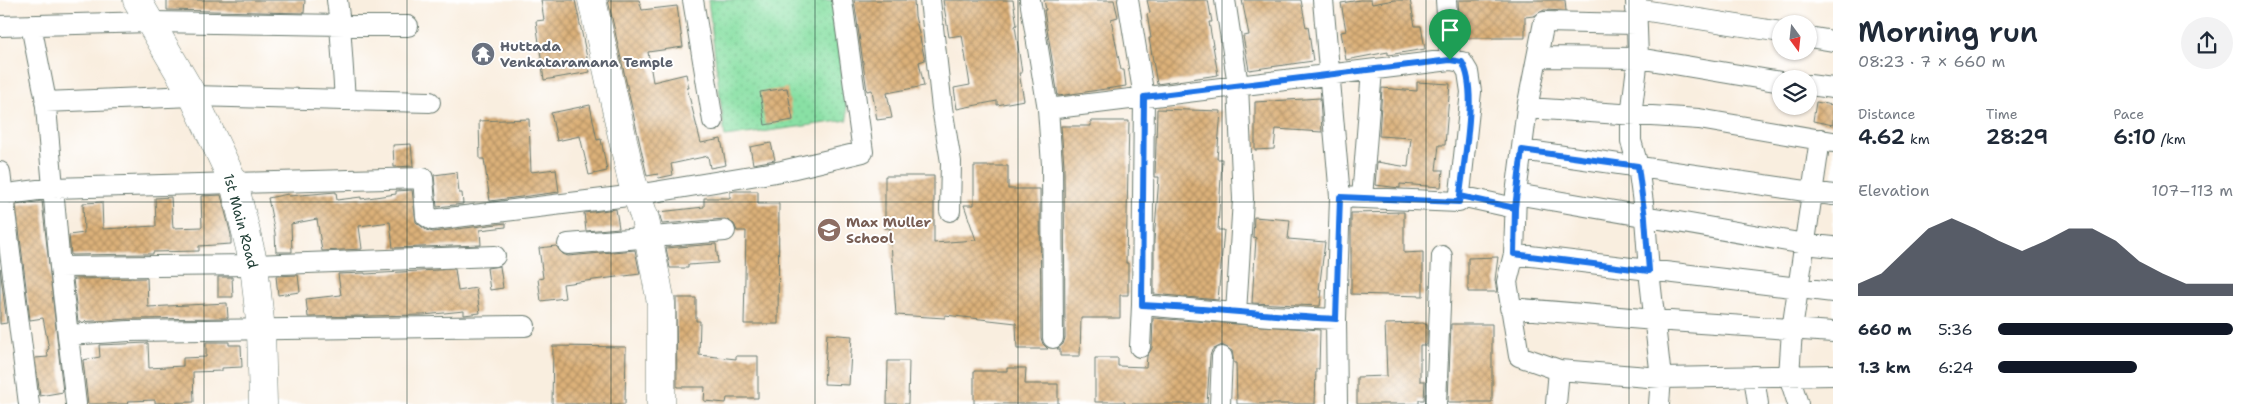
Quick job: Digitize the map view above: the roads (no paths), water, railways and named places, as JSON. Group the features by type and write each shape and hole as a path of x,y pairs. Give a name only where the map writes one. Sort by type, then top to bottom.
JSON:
{"street":[{"path":"337,0 346,100"},
{"path":"592,0 636,195 645,219 661,303 660,404"},
{"path":"693,0 713,121"},
{"path":"1,194 53,188 423,178 426,216 432,220 636,195 782,171 863,152 842,0"},
{"path":"930,0 942,108 951,162 950,211"},
{"path":"1030,0 1048,109 1052,175 1053,338"},
{"path":"1128,0 1144,97 1140,347"},
{"path":"1225,0 1238,85 1243,199 1236,313"},
{"path":"1323,0 1331,74 1340,197 1336,319 1337,404"},
{"path":"1446,0 1450,60"},
{"path":"0,26 31,25 144,11 340,24 408,26"},
{"name":"1st Main Road","path":"144,11 192,96 234,184 254,265 262,330 263,404"},
{"path":"1772,31 1636,11 1544,22 1527,108 1522,150 1516,201 1514,254 1507,282 1510,308 1519,356 1559,370 1661,378 1833,376"},
{"path":"1636,11 1638,58 1631,116 1631,141 1638,166 1645,218 1661,378 1659,404"},
{"path":"31,25 45,102 60,267 76,404"},
{"path":"1818,38 1833,41"},
{"path":"1537,56 1638,58 1772,80"},
{"path":"1048,109 1450,60 1462,62 1468,72 1471,92 1459,202 1340,197"},
{"path":"1362,198 1372,70"},
{"path":"1817,86 1833,88"},
{"path":"45,102 192,96 430,102"},
{"path":"1527,108 1699,119 1826,140 1811,192 1800,288 1792,330 1789,376 1798,404"},
{"path":"1522,150 1833,195"},
{"path":"0,172 1,194 29,404"},
{"path":"1460,196 1516,201 1645,218 1833,247"},
{"path":"568,244 725,231"},
{"path":"1514,254 1833,292"},
{"path":"60,267 254,265 495,256"},
{"path":"1436,404 1442,256"},
{"path":"1142,305 1336,319"},
{"path":"1510,308 1833,332"},
{"path":"68,335 129,331 525,326"},
{"path":"1220,404 1222,357"},
{"path":"1556,404 1559,370"},
{"path":"1754,376 1758,404"}],"place":[{"name":"Huttada Venkataramana Temple","path":"483,54"},
{"name":"Max Muller School","path":"829,230"}]}
